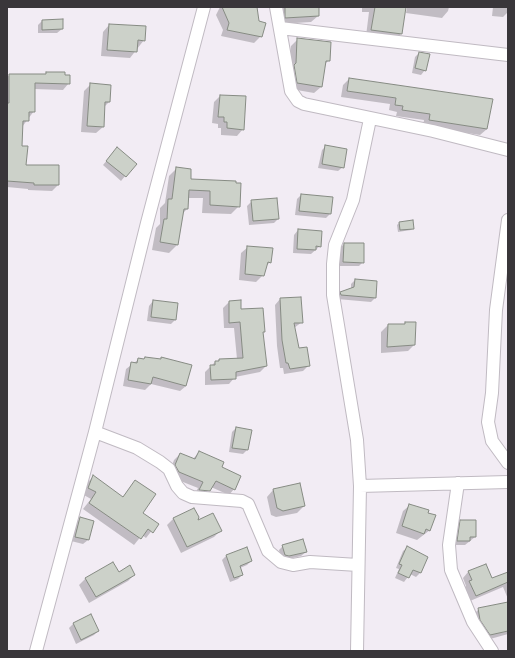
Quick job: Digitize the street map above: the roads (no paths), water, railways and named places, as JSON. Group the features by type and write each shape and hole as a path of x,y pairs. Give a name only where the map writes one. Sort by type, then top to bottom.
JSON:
{"street":[{"path":"36,651 95,432 146,223 204,7"},
{"path":"276,7 291,91 298,101 304,104 433,131 508,150"},
{"path":"280,28 508,55"},
{"path":"357,651 360,486 357,440 333,295 333,264 335,245 353,200 370,119"},
{"path":"508,220 496,310 492,393 488,422 492,441 508,462"},
{"path":"95,432 137,448 160,462 169,469 177,486 183,493 192,497 242,501 248,504 268,550 281,562 293,565 310,562 358,565"},
{"path":"360,486 508,482"},
{"path":"458,483 449,545 451,570 473,622 492,651"}]}
